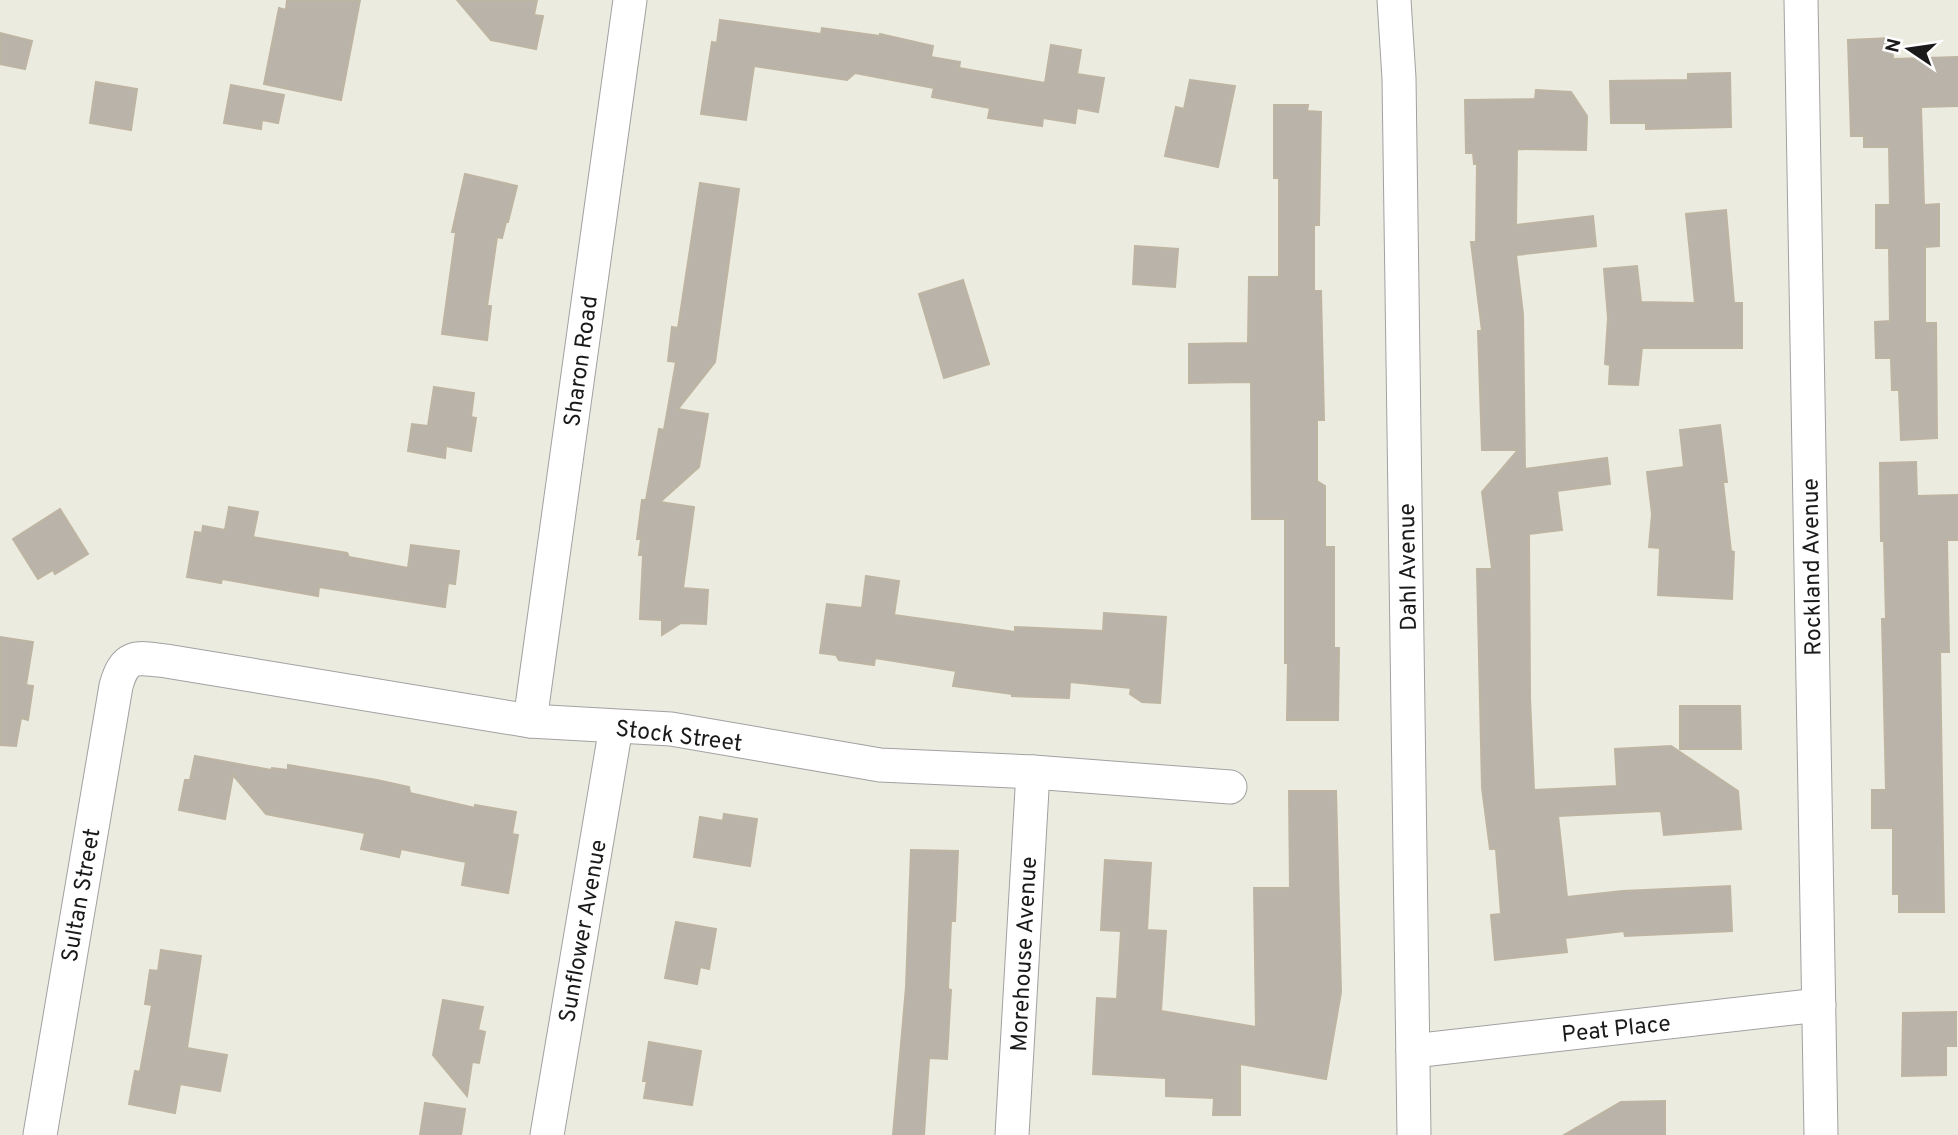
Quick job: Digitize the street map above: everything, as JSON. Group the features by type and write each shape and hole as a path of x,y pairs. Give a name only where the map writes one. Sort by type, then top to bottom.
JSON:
{"street":[{"name":"Sharon Road","path":"530,721 630,0"},
{"name":"Dahl Avenue","path":"1394,0 1399,105 1414,1135"},
{"name":"Rockland Avenue","path":"1801,0 1821,1135"},
{"name":"Stock Street","path":"130,661 155,659 530,721 671,729 880,765 1033,772 1230,787"},
{"name":"Sultan Street","path":"40,1135 116,686 121,669 130,661"},
{"name":"Sunflower Avenue","path":"547,1135 617,727"},
{"name":"Morehouse Avenue","path":"1012,1135 1033,772"},
{"name":"Peat Place","path":"1413,1051 1819,1005"}],"building":[{"path":"287,0 360,0 341,100 264,84 279,8 286,10"},
{"path":"457,0 537,0 534,15 543,16 536,49 491,40"},
{"path":"720,20 821,34 822,28 880,34 933,46 931,57 960,62 959,68 1045,83 1051,45 1081,50 1077,74 1104,78 1098,112 1077,108 1075,123 1043,118 1042,126 988,118 990,108 932,97 934,88 855,73 847,80 754,66 746,120 701,114 712,42 717,43"},
{"path":"0,33 32,41 25,69 0,64"},
{"path":"1892,38 1893,59 1958,57 1958,106 1921,107 1924,205 1939,204 1939,246 1925,247 1925,323 1936,323 1937,438 1901,440 1899,390 1892,390 1891,358 1876,358 1875,322 1890,321 1889,248 1876,248 1876,205 1890,205 1889,147 1864,147 1864,136 1851,136 1848,40"},
{"path":"1730,73 1731,127 1646,129 1646,123 1611,123 1610,81 1688,80 1688,74"},
{"path":"1190,80 1235,86 1218,167 1165,156 1176,107 1184,109"},
{"path":"96,82 137,89 131,130 90,123"},
{"path":"231,85 284,95 278,123 262,120 261,129 224,123"},
{"path":"1536,90 1571,92 1587,116 1586,150 1517,149 1516,225 1593,216 1596,246 1516,255 1523,314 1525,469 1607,458 1610,484 1557,491 1562,530 1529,534 1530,697 1534,790 1617,786 1615,749 1671,746 1738,791 1741,829 1664,835 1661,811 1558,816 1567,897 1623,891 1730,886 1732,931 1625,936 1624,931 1565,938 1567,952 1495,960 1491,915 1501,914 1496,849 1490,849 1482,788 1477,569 1492,569 1482,492 1518,450 1482,450 1478,331 1482,331 1471,242 1476,242 1477,164 1474,164 1473,153 1466,153 1465,100 1535,99"},
{"path":"1274,105 1308,105 1307,111 1321,112 1319,225 1314,225 1314,291 1321,291 1324,420 1317,420 1317,481 1325,486 1325,547 1334,547 1334,648 1339,648 1338,720 1287,720 1285,519 1252,519 1251,382 1189,383 1189,344 1248,343 1249,277 1279,277 1279,178 1274,178"},
{"path":"465,174 517,186 502,238 497,237 487,306 491,306 487,340 442,334 456,232 452,232"},
{"path":"700,183 739,189 715,362 678,409 708,414 699,467 660,502 694,507 683,588 708,590 706,624 681,623 662,635 662,620 640,619 643,555 639,555 641,539 637,539 642,500 646,500 659,429 664,430 676,362 668,361 672,327 678,328"},
{"path":"1726,210 1734,303 1742,303 1742,348 1642,348 1638,385 1609,384 1610,365 1605,364 1608,318 1604,269 1637,266 1641,302 1695,303 1686,214"},
{"path":"1135,246 1178,249 1175,287 1133,284"},
{"path":"963,280 989,364 944,378 919,294"},
{"path":"434,387 474,393 471,417 476,418 471,451 446,446 445,458 408,451 412,424 428,426"},
{"path":"1720,425 1727,482 1723,482 1731,551 1734,552 1732,599 1658,595 1660,548 1649,547 1652,514 1647,472 1684,467 1680,430"},
{"path":"1916,462 1917,496 1958,495 1958,540 1947,540 1949,652 1940,652 1944,912 1899,912 1899,894 1893,894 1893,828 1872,828 1872,790 1886,790 1882,619 1886,619 1880,463"},
{"path":"229,507 258,512 253,537 347,553 349,557 408,568 411,545 459,551 455,584 448,583 445,607 319,587 318,596 222,579 221,583 187,577 195,532 202,533 203,526 225,530"},
{"path":"60,509 88,554 55,574 53,570 38,579 13,539"},
{"path":"866,576 899,581 894,615 1015,632 1015,627 1103,631 1104,613 1166,617 1160,703 1142,702 1130,694 1131,688 1070,682 1069,698 1012,696 953,686 956,671 875,658 874,665 839,660 836,655 820,653 827,604 862,608"},
{"path":"0,637 33,642 26,685 33,686 28,720 21,718 16,746 0,745"},
{"path":"1680,706 1740,706 1741,749 1680,749"},
{"path":"195,756 271,770 288,770 288,765 377,780 409,787 410,793 475,808 475,805 516,812 512,834 518,835 508,893 462,885 466,862 401,849 399,857 361,849 365,833 266,814 233,775 225,819 179,810 185,780 190,780"},
{"path":"1289,791 1336,791 1341,992 1326,1079 1240,1064 1240,1115 1213,1115 1214,1098 1166,1096 1166,1078 1093,1074 1097,998 1117,999 1121,931 1101,930 1105,860 1151,863 1147,930 1166,931 1161,1011 1256,1027 1254,888 1290,888"},
{"path":"724,814 757,819 750,866 694,857 700,817 723,821"},
{"path":"911,850 958,851 955,921 951,921 947,1059 929,1058 924,1135 893,1135 906,987"},
{"path":"676,922 716,929 709,969 700,967 697,984 665,978"},
{"path":"161,950 201,956 187,1048 227,1055 220,1091 180,1084 175,1113 129,1104 135,1071 140,1072 152,1005 145,1004 150,970 158,971"},
{"path":"443,1000 483,1007 478,1030 485,1032 479,1063 472,1062 467,1096 433,1055"},
{"path":"1956,1012 1956,1046 1946,1046 1946,1075 1902,1076 1903,1013"},
{"path":"649,1042 701,1051 692,1105 644,1098 647,1081 643,1081"},
{"path":"1665,1101 1665,1135 1564,1135 1621,1102"},
{"path":"425,1103 465,1109 461,1135 420,1135"}]}
